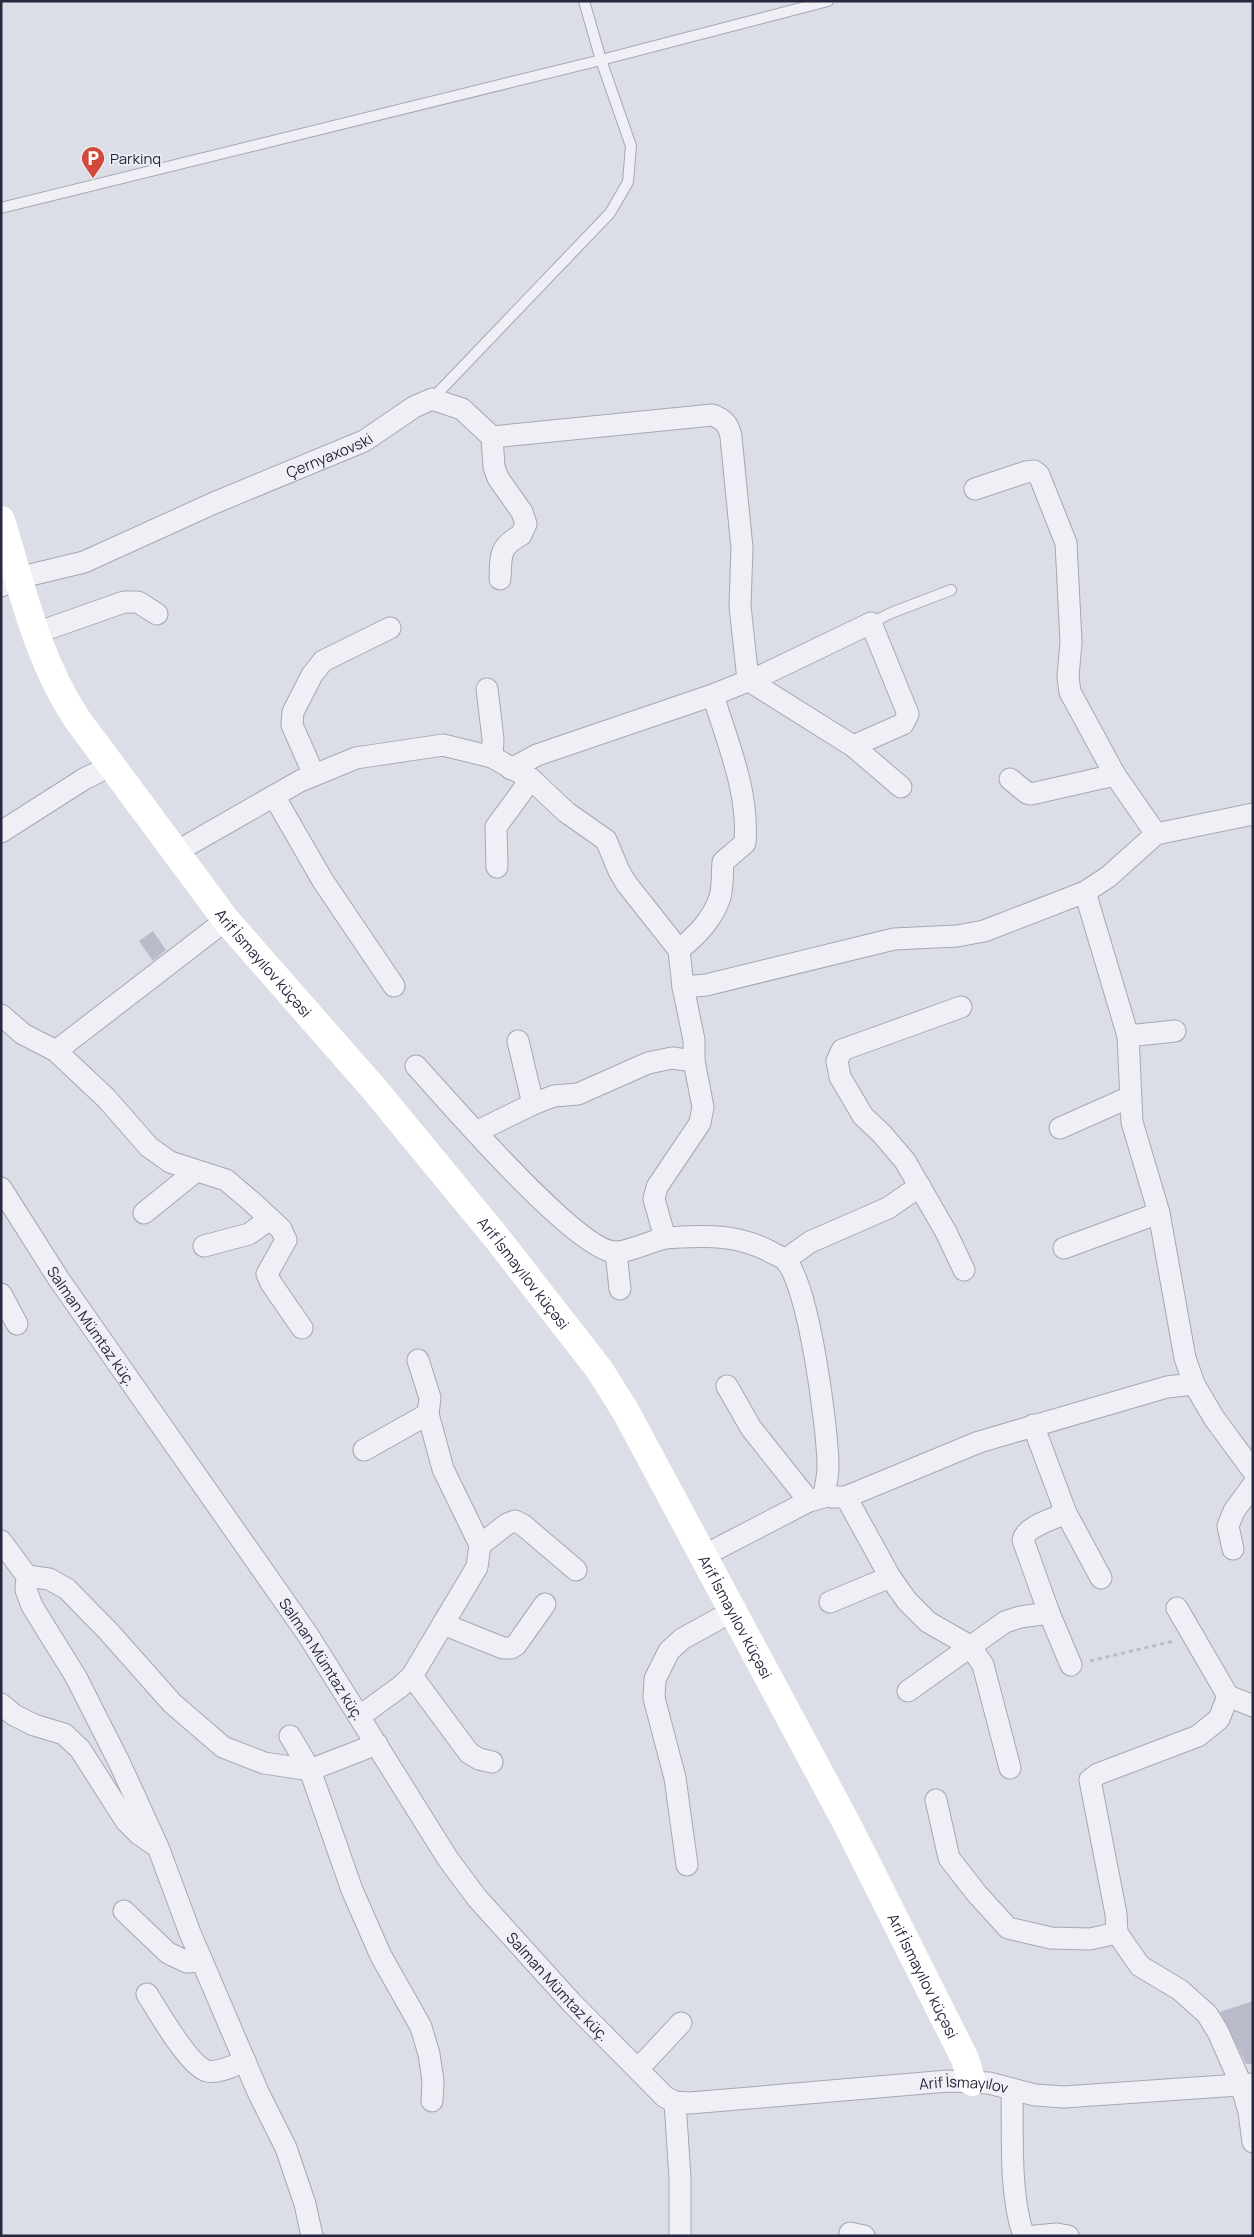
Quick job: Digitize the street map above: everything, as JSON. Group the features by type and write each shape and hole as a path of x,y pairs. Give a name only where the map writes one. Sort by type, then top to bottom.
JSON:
{"street":[{"path":"432,399 462,410 492,437 496,472 522,512 526,524 521,535 509,542 501,551 500,579"},
{"name":"Çernyaxovski","path":"10,582 84,562 214,503 364,441 414,407 432,399"},
{"path":"492,437 712,415 721,418 729,428 733,455 742,548 740,606 748,680"},
{"path":"975,488 1026,472 1034,472 1039,475 1066,542 1071,642 1068,677 1070,692 1115,775 1156,834"},
{"name":"Arif İsmayılov küçəsi","path":"1,520 10,582 36,633 44,659 60,693 226,920 408,1129 496,1237 599,1369 626,1412 848,1826 965,2059 972,2082"},
{"path":"36,633 124,602 138,602 157,614"},
{"path":"511,769 537,755 713,696 765,674 871,623 908,714 903,724 854,746"},
{"path":"314,775 292,725 293,712 312,675 323,661 390,628"},
{"path":"748,680 854,746 902,787"},
{"path":"487,689 493,739 492,757"},
{"path":"679,950 697,935 708,920 720,896 723,862 745,844 746,823 743,792 713,696"},
{"path":"176,852 314,775 356,758 443,745 492,757 531,780 566,812 606,840 626,883 679,950 683,987 694,1040 694,1061 704,1107 700,1123 657,1187 654,1199 665,1238"},
{"path":"1,832 84,779 112,765"},
{"path":"1010,779 1030,794 1115,775"},
{"path":"496,867 496,826 531,780"},
{"path":"274,796 323,881 394,986"},
{"path":"683,987 706,985 894,938 957,936 984,931 1085,892 1108,877 1156,834 1253,814"},
{"path":"1085,892 1128,1036 1132,1122 1159,1213 1185,1358 1194,1384 1214,1418 1253,1471"},
{"path":"56,1051 226,920"},
{"path":"961,1007 842,1050 837,1061 840,1077 863,1116 905,1160 946,1232 964,1270"},
{"path":"1,1015 23,1034 56,1051 106,1098 149,1147 170,1162 226,1180 281,1229 286,1240 267,1274 271,1283 302,1328"},
{"path":"1128,1036 1175,1031"},
{"path":"518,1041 533,1104"},
{"path":"476,1132 533,1104 554,1096 578,1094 648,1064 672,1058 694,1061"},
{"path":"416,1066 502,1161 578,1233 602,1249 616,1252 665,1238 712,1235 752,1242 785,1260 795,1278 815,1353 826,1436 828,1468 816,1499"},
{"path":"1060,1128 1130,1096"},
{"path":"144,1213 196,1171"},
{"path":"785,1260 810,1242 888,1208 920,1186"},
{"name":"Salman Mümtaz küç.","path":"2,1191 63,1286 308,1635 448,1859 477,1898 571,2002 638,2068 664,2097 675,2102"},
{"path":"1064,1248 1159,1213"},
{"path":"204,1246 249,1234 270,1219"},
{"path":"616,1252 620,1289"},
{"path":"1,1294 17,1324"},
{"path":"360,1716 412,1676 477,1567 480,1545 443,1470 428,1414 430,1398 418,1360"},
{"path":"703,1556 816,1499 846,1497 948,1454 1033,1425 1167,1387 1194,1384"},
{"path":"727,1386 751,1428 816,1499"},
{"path":"364,1450 428,1414"},
{"path":"1033,1425 1066,1513 1101,1578"},
{"path":"1233,1549 1228,1526 1234,1511 1253,1484"},
{"path":"846,1497 890,1577 907,1601 928,1622 970,1646 983,1664 1010,1768"},
{"path":"1066,1513 1029,1530 1023,1540 1049,1613 1071,1665"},
{"path":"480,1545 507,1524 515,1521 523,1525 576,1570"},
{"path":"1,1541 27,1576 26,1590 32,1606 76,1677 120,1764 158,1847 202,1961 245,2062 286,2148 305,2204 312,2236"},
{"path":"27,1576 49,1579 67,1589 109,1632 172,1703 223,1747 264,1763 310,1770 377,1744"},
{"path":"830,1602 890,1577"},
{"path":"443,1624 504,1648 511,1648 516,1645 546,1604"},
{"path":"1177,1608 1228,1696 1253,1706"},
{"path":"687,1865 675,1778 654,1698 655,1679 669,1651 682,1639 733,1611"},
{"path":"908,1691 1006,1622 1020,1617 1049,1613"},
{"path":"412,1676 469,1753 479,1759 492,1762"},
{"path":"1228,1696 1219,1719 1198,1736 1098,1774 1090,1780 1116,1914 1117,1933 1140,1966 1180,1990 1207,2014 1247,2084 1253,2142"},
{"path":"1,1704 14,1715 34,1725 64,1734 80,1749 126,1821 139,1834 158,1847"},
{"path":"290,1736 310,1770 352,1890 382,1956 422,2027 430,2054 433,2081 432,2101"},
{"path":"936,1800 949,1858 977,1894 1008,1928 1051,1938 1090,1939 1117,1933"},
{"path":"124,1912 168,1953 187,1962 202,1961"},
{"path":"146,1994 191,2060 207,2071 222,2069 245,2062"},
{"path":"638,2068 681,2023"},
{"name":"Arif İsmayılov","path":"675,2102 690,2103 948,2081 972,2082 1035,2095 1064,2097 1247,2084"},
{"path":"1012,2089 1013,2171 1020,2226 1024,2236"},
{"path":"675,2102 680,2178 680,2236"},
{"path":"1035,2236 1057,2234 1068,2236"}],"lane":[{"path":"432,399 610,213 628,182 631,146 601,60 584,1"},
{"path":"1,208 601,60 828,1"},
{"path":"871,623 891,613 951,590"}],"path":[{"path":"1071,1665 1194,1637"}],"building":[{"path":"153,931 166,950 153,961 139,941"},
{"path":"1253,2001 1253,2064 1246,2064 1220,2012"}],"place":[{"name":"Parkinq","path":"93,179"}]}
